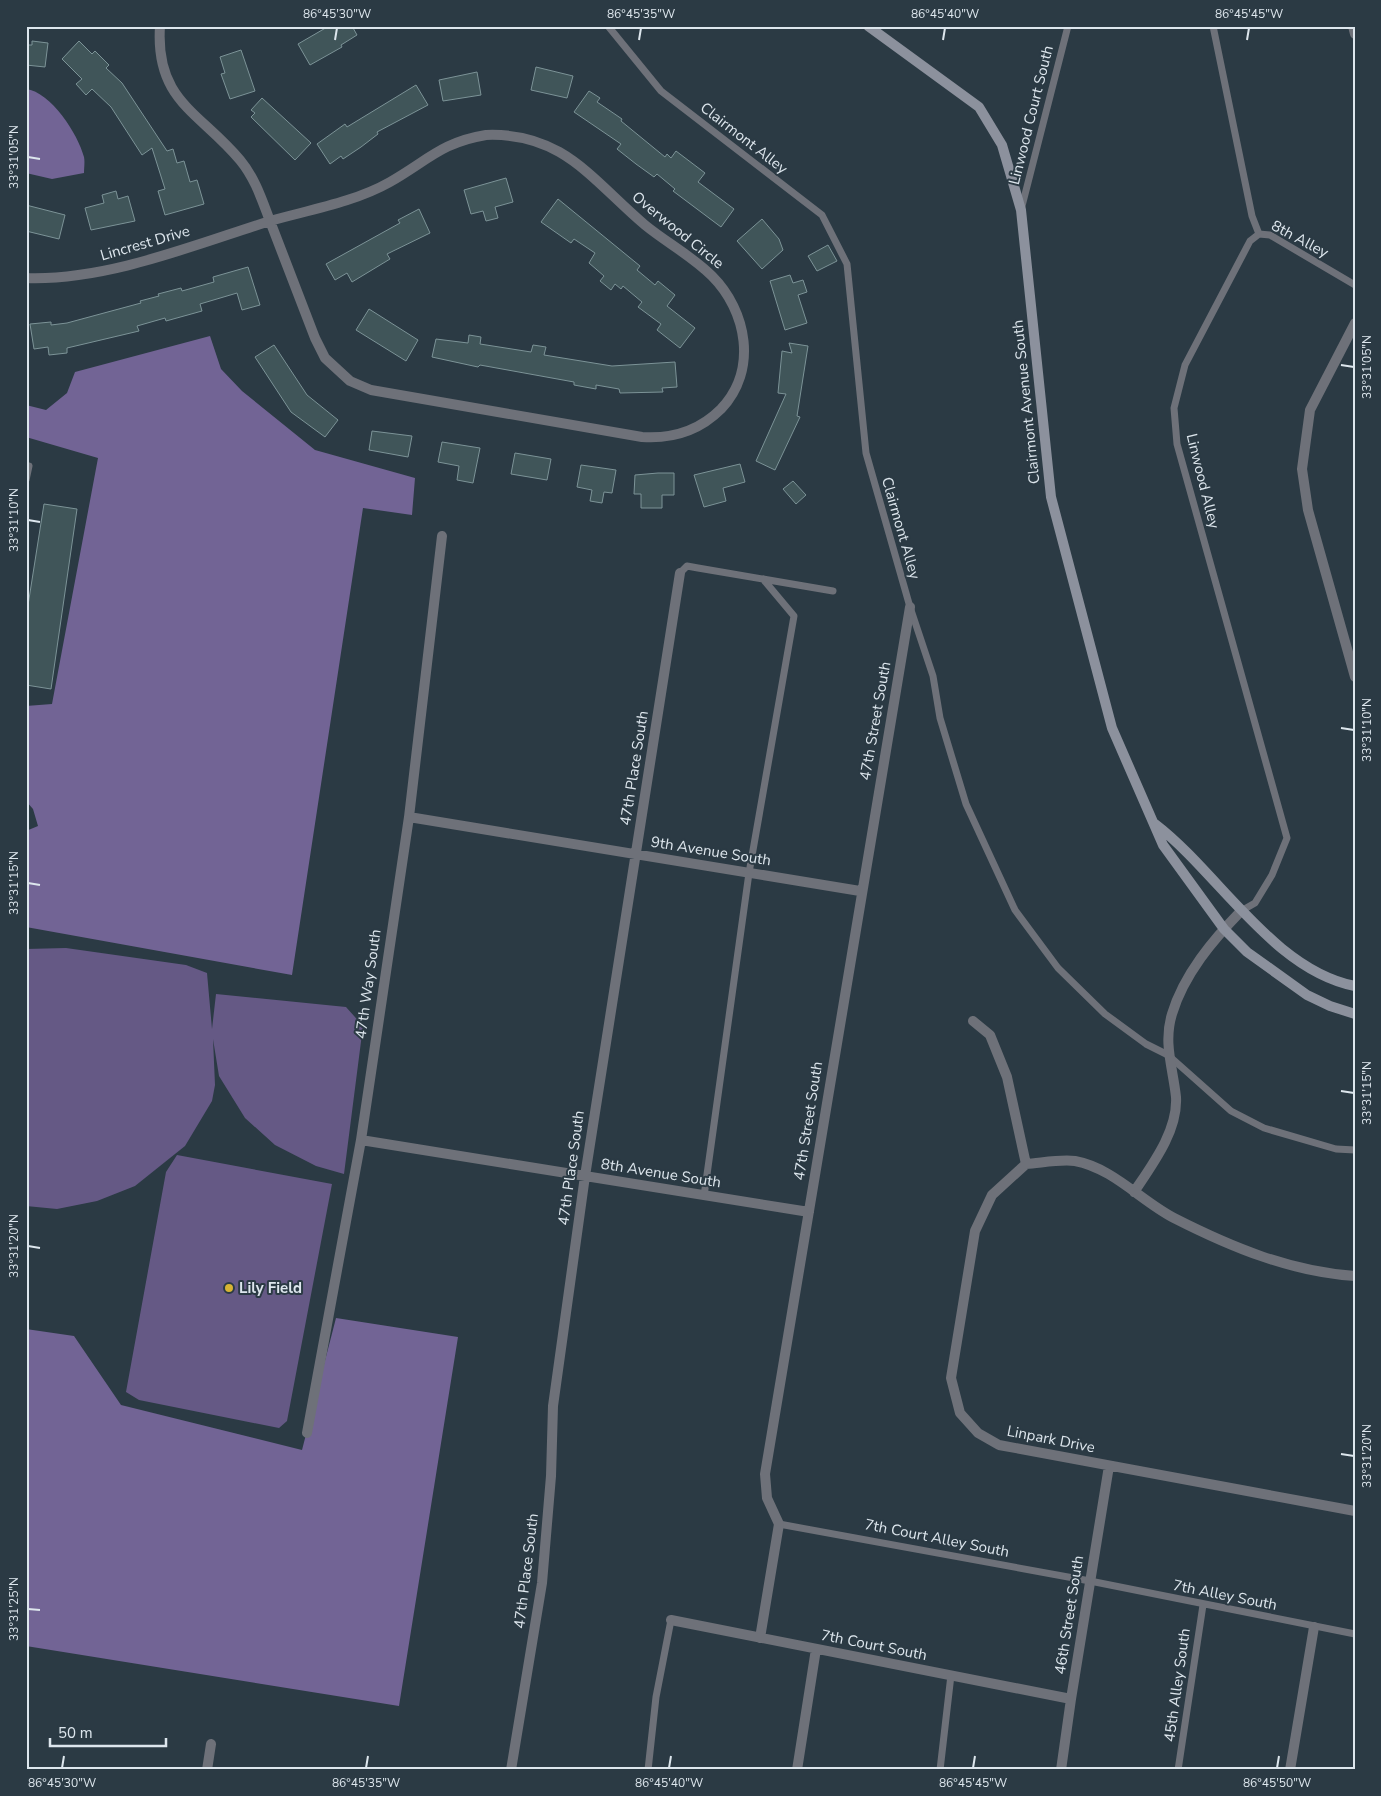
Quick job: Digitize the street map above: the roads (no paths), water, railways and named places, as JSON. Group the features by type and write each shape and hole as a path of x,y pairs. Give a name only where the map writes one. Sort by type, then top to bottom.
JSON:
{"street":[{"name":"Overwood Circle","path":"160,26 159,44 166,80 186,109 239,159 247,170 270,222 320,348 340,374 371,390 655,438 681,434 705,423 725,405 738,382 744,362 745,342 736,312 721,286 701,266 627,209 571,158 552,147 531,139 494,135 455,142 427,156 390,182 349,198 270,222"},
{"name":"Clairmont Avenue South","path":"868,26 979,107 1002,145 1021,210 1051,497 1112,728 1163,845 1224,929 1247,952 1307,995 1330,1006 1355,1014"},
{"path":"1353,26 1355,34"},
{"name":"Lincrest Drive","path":"26,278 64,278 107,271 270,222"},
{"path":"1355,323 1310,410 1302,469 1308,510 1355,677"},
{"name":"47th Way South","path":"307,1433 361,1140 409,817 442,536"},
{"name":"47th Place South","path":"511,1770 542,1583 551,1476 553,1406 585,1176 680,574"},
{"name":"47th Street South","path":"779,1524 767,1498 765,1474 860,891 910,607"},
{"name":"9th Avenue South","path":"409,817 860,891"},
{"name":"Clairmont Avenue South","path":"1154,824 1177,841 1241,911 1300,962 1340,983 1355,986"},
{"path":"1134,1192 1156,1160 1175,1117 1176,1096 1168,1055 1171,1015 1187,978 1224,929 1241,911"},
{"path":"974,1022 990,1035 1007,1077 1026,1164 1075,1161 1108,1173 1172,1217 1260,1256 1306,1270 1355,1276"},
{"name":"8th Avenue South","path":"361,1140 809,1212"},
{"name":"Linpark Drive","path":"1026,1164 992,1196 975,1231 951,1378 960,1413 978,1433 999,1445 1355,1511"},
{"name":"46th Street South","path":"1061,1770 1109,1466"},
{"path":"760,1638 779,1524"},
{"name":"7th Court South","path":"671,1620 1071,1699"},
{"path":"1290,1770 1314,1627"},
{"path":"797,1770 816,1649"},
{"path":"207,1770 211,1744"}],"lane":[{"name":"Clairmont Alley","path":"608,26 661,91 822,215 847,264 866,453 910,607 933,676 940,718 966,804 1014,910 1058,968 1105,1014 1146,1044 1168,1055 1231,1111 1264,1128 1336,1149 1355,1150"},
{"name":"Linwood Court South","path":"1021,210 1068,26"},
{"path":"1213,26 1252,216 1259,234"},
{"name":"8th Alley","path":"1259,234 1270,236 1355,285"},
{"name":"Linwood Alley","path":"1241,911 1255,903 1272,875 1287,838 1176,444 1174,408 1185,365 1250,241 1259,234"},
{"path":"26,480 29,466"},
{"path":"680,574 686,566 833,591"},
{"path":"704,1196 749,873 794,616 764,579"},
{"name":"7th Court Alley South","path":"779,1524 1090,1581"},
{"name":"7th Alley South","path":"1090,1581 1355,1634"},
{"name":"45th Alley South","path":"1178,1770 1203,1605"},
{"path":"648,1770 656,1697 671,1620"},
{"path":"940,1770 951,1675"}],"place":[{"name":"Lily Field","path":"229,1288"}]}
